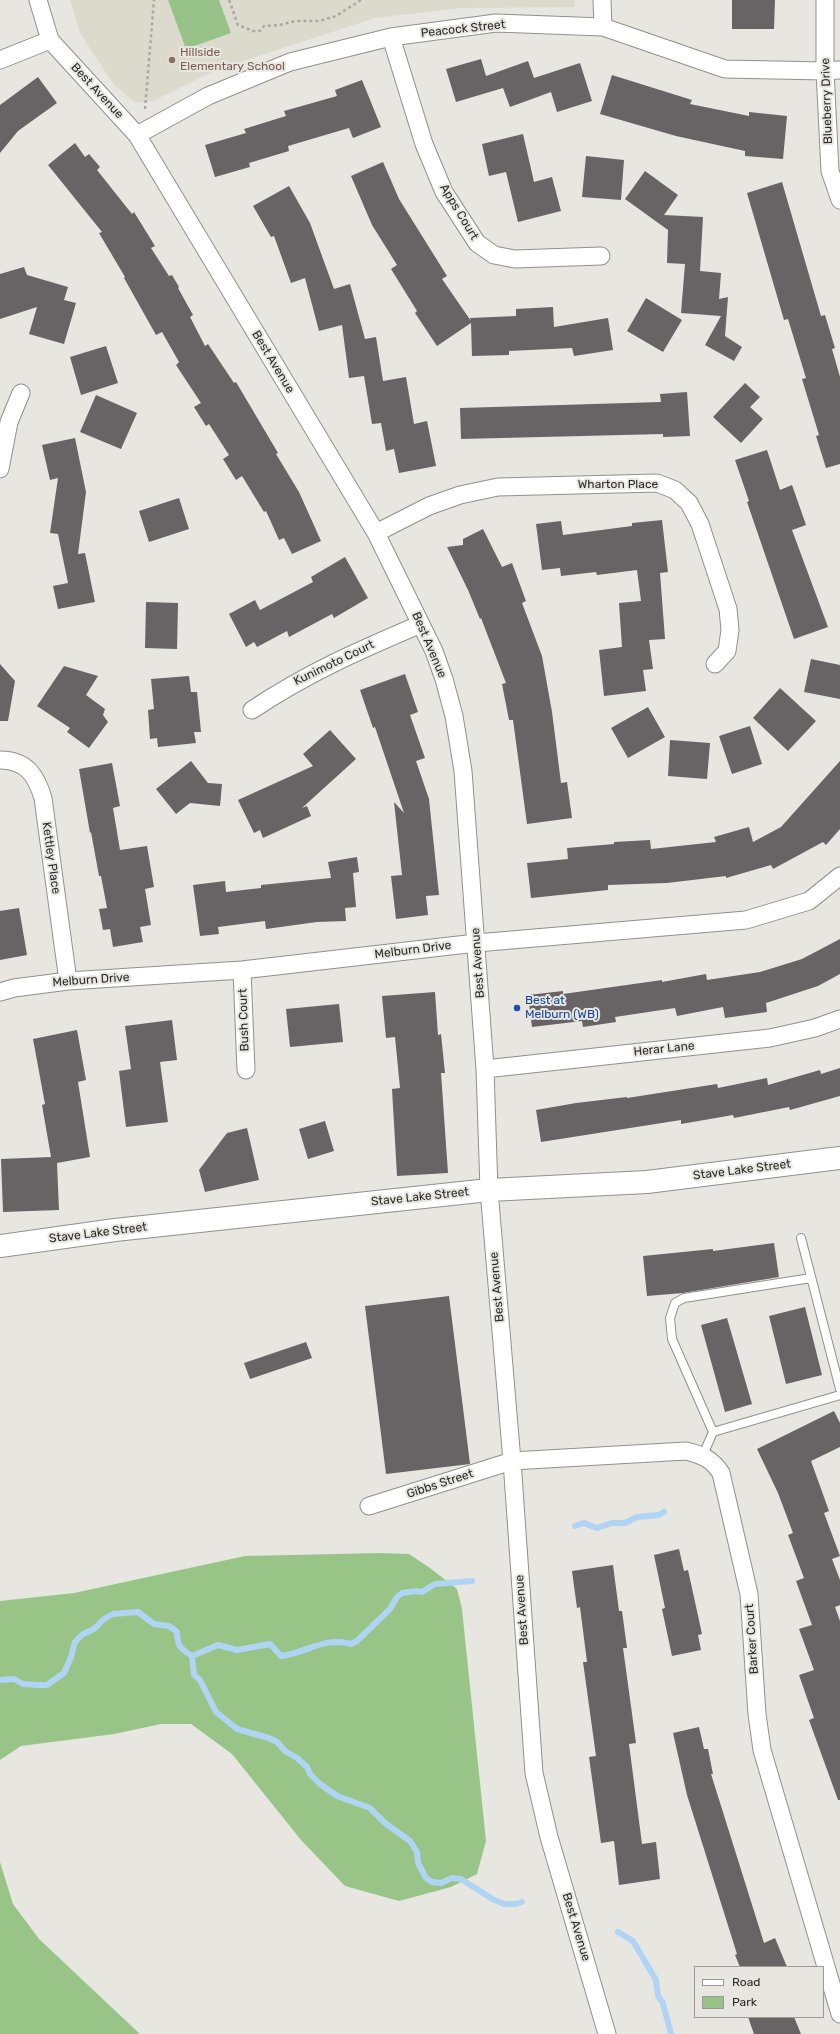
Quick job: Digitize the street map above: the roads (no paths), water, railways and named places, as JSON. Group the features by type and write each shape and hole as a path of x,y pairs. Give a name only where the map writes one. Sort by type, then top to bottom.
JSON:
{"main road":[{"name":"Stave Lake Street","path":"0,1246 122,1229 489,1190 647,1182 840,1158"}],"street":[{"name":"Best Avenue","path":"38,0 50,40 137,135 376,533 421,624 442,672 454,716 463,771 485,1069 489,1190 512,1461 534,1773 549,1837 607,2034"},
{"path":"602,0 604,28"},
{"name":"Blueberry Drive","path":"825,0 832,70 830,172 840,200"},
{"name":"Peacock Street","path":"137,135 208,96 290,62 391,37 496,23 604,28 725,69 832,70"},
{"name":"Apps Court","path":"391,37 424,144 444,192 477,243 494,255 515,259 601,256"},
{"path":"0,60 50,40"},
{"path":"0,469 9,422 21,393"},
{"name":"Wharton Place","path":"376,533 428,506 460,494 498,487 657,483 676,490 689,503 700,524 728,609 730,630 727,651 715,664"},
{"name":"Kunimoto Court","path":"252,710 289,685 348,655 421,624"},
{"name":"Kettley Place","path":"0,760 10,760 26,768 37,779 43,798 68,981"},
{"name":"Melburn Drive","path":"0,992 14,988 68,981 242,970 476,943 746,920 809,901 840,876"},
{"name":"Bush Court","path":"242,970 246,1070"},
{"name":"Herar Lane","path":"485,1069 770,1038 815,1028 840,1019"},
{"path":"512,1461 686,1451 703,1455"},
{"name":"Barker Court","path":"703,1455 715,1464 721,1474 749,1594 762,1750 840,2014"},
{"name":"Gibbs Street","path":"369,1506 512,1461"}],"lane":[{"path":"801,1238 840,1389"},
{"path":"703,1455 713,1432 672,1339 670,1318 675,1303 684,1298 811,1278"},
{"path":"713,1432 840,1395"}],"waterway":[{"path":"575,1526 584,1523 597,1528 612,1523 625,1523 637,1517 659,1515 664,1512"},
{"path":"0,1680 14,1679 23,1684 47,1685 64,1673 71,1657 75,1642 83,1634 94,1629 104,1619 113,1614 138,1612 154,1624 169,1626 177,1632 180,1647 192,1656 218,1645 237,1650 270,1644 281,1656 324,1643 342,1642 351,1644 357,1641 390,1609 397,1597 402,1593 416,1591 422,1592 435,1584 472,1581"},
{"path":"192,1656 194,1675 200,1680 216,1712 237,1729 269,1738 277,1742 285,1751 297,1758 307,1767 310,1774 320,1784 337,1796 370,1808 385,1823 410,1841 417,1852 418,1863 426,1878 432,1882 441,1883 452,1878 461,1879 494,1900 504,1904 516,1904 522,1902"},
{"path":"618,1932 633,1941 656,1980 658,1996 663,2003 671,2034"}],"place":[{"name":"Hillside Elementary School","path":"172,60"},
{"name":"Best at Melburn (WB)","path":"517,1008"}]}
